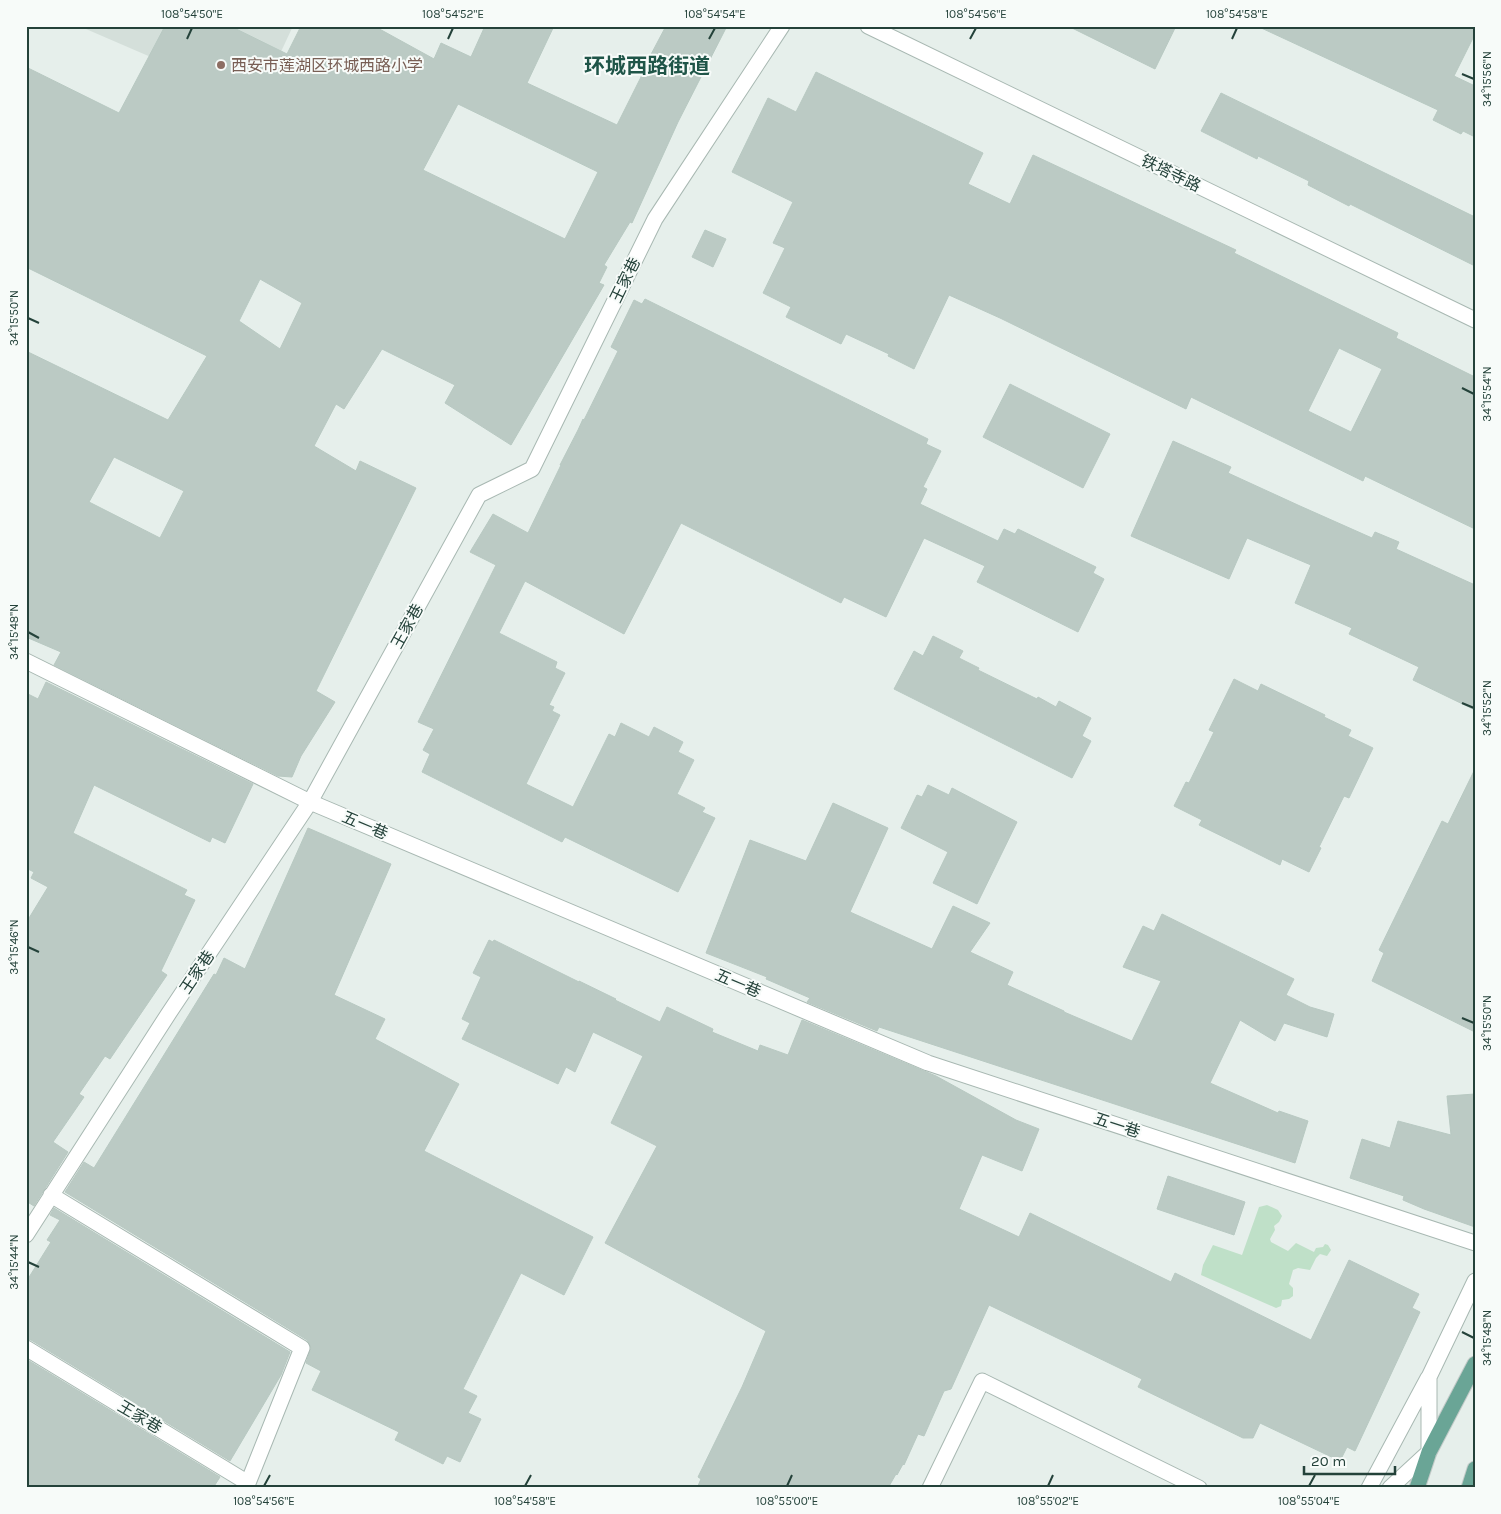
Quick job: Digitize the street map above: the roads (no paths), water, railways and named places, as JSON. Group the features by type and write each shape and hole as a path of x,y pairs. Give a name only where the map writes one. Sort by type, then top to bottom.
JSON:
{"main road":[{"path":"1417,1488 1429,1452 1475,1364"},
{"path":"1469,1488 1475,1469"}],"street":[{"name":"王家巷","path":"26,1234 169,1013 310,802 479,495 532,469 655,219 782,26"},
{"name":"铁塔寺路","path":"868,26 1475,320"},
{"name":"五一巷","path":"26,660 310,802 928,1063 1475,1243"},
{"path":"52,1195 302,1348 246,1485"},
{"path":"1369,1488 1428,1377 1475,1281"},
{"name":"王家巷","path":"26,1348 246,1485"},
{"path":"1390,1488 1429,1452 1428,1377"},
{"path":"930,1488 982,1381 1199,1488"}],"place":[{"name":"西安市莲湖区环城西路小学","path":"221,65"}],"district":[{"name":"环城西路街道","path":"647,66"}]}
